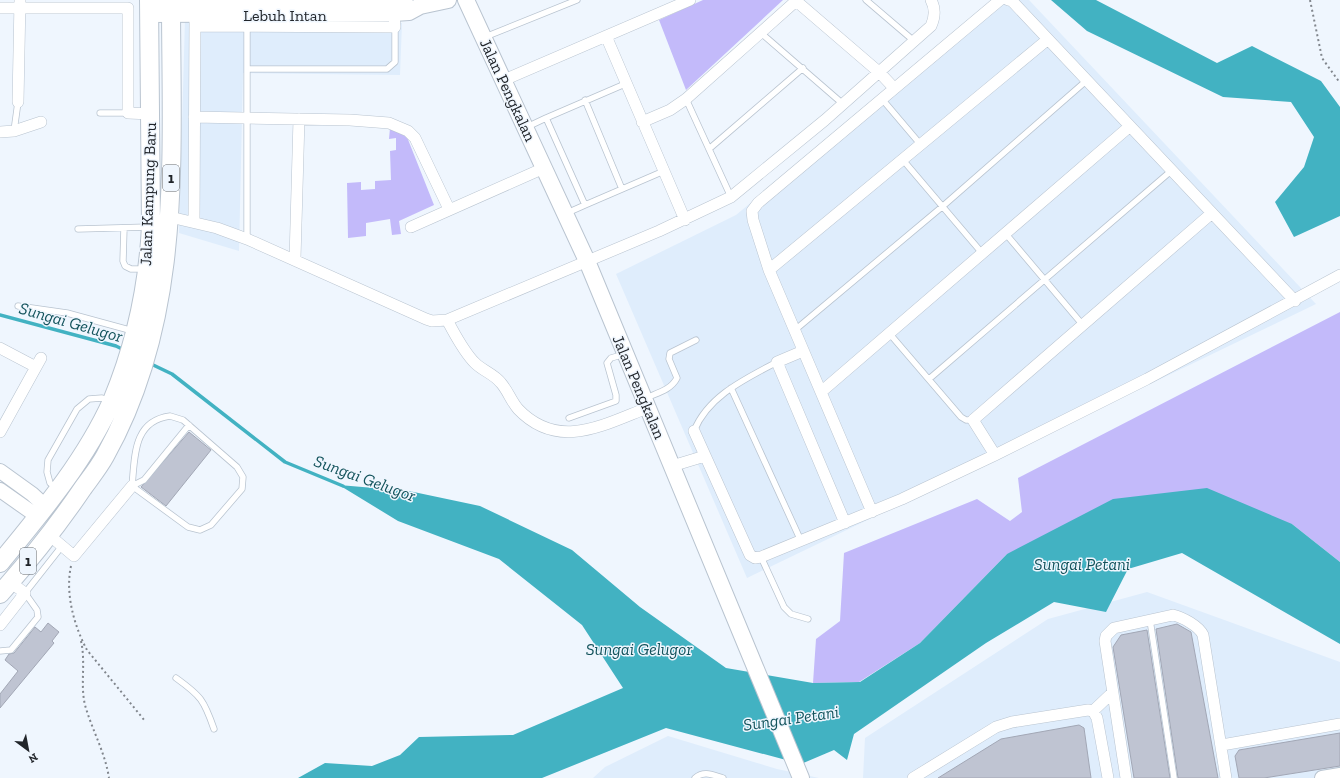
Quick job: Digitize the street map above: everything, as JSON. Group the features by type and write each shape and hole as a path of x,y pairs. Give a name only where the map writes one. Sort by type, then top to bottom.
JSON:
{"main road":[{"name":"Lebuh Intan","path":"149,5 171,5 195,11 248,20 394,20 420,6 448,0"},
{"name":"Jalan Pengkalan","path":"466,0 587,261 800,774"},
{"name":"Lebuh Intan","path":"195,11 295,1 394,2 420,6"},
{"name":"Jalan Kampung Baru","path":"0,563 43,512 93,436 111,401 124,370 146,269 151,226 149,5"},
{"name":"Jalan Kampung Baru","path":"5,589 56,541 104,457 132,401 140,379 133,333 162,281 170,217 171,5"},
{"path":"5,589 9,579 40,532 43,512 63,501 95,461 104,457"}],"street":[{"path":"504,80 690,0"},
{"path":"642,122 670,110 686,99 795,0 880,73 894,88"},
{"path":"170,217 194,222 247,239 295,259 426,319 432,321 446,320 685,220 731,197 880,73 931,26 935,16 934,5 931,0"},
{"path":"872,512 769,270 753,220 752,211 758,203 1000,0"},
{"path":"1008,0 1012,1 1047,40 1295,300"},
{"path":"18,102 20,4"},
{"path":"0,8 20,4 128,4 128,113 151,114"},
{"path":"194,222 195,11"},
{"path":"606,36 625,84 685,220"},
{"path":"769,270 1047,40"},
{"path":"194,117 389,123 408,131 414,138 449,209"},
{"path":"295,259 298,119"},
{"path":"0,132 14,131 41,122"},
{"path":"821,392 982,252 1130,127"},
{"path":"411,227 544,168"},
{"path":"996,455 974,420 1082,324 1212,213"},
{"path":"694,431 750,555 755,558 761,557 872,512 996,455 1147,379 1340,275"},
{"path":"446,320 474,362 500,382 518,409 535,423 548,429 571,433 592,429 646,404"},
{"path":"0,348 39,363 0,432"},
{"path":"803,350 777,362 845,523"},
{"path":"672,466 705,456"},
{"path":"0,471 43,512"},
{"path":"56,541 74,556 132,486"},
{"path":"0,490 43,512"},
{"path":"0,625 25,593 5,589"},
{"path":"1126,778 1105,648 1106,636 1114,628 1150,620 1178,616 1201,630 1222,745 1226,778"},
{"path":"1093,711 1112,693"},
{"path":"913,778 996,727 1012,722 1088,710 1093,711"},
{"path":"1093,711 1097,718 1108,778"},
{"path":"1222,745 1340,724"},
{"path":"1322,778 1340,775"}],"lane":[{"path":"484,38 577,0"},
{"path":"866,0 914,41"},
{"path":"247,239 246,118 248,20"},
{"path":"247,69 386,69 392,66 395,62 394,20"},
{"path":"761,32 843,104"},
{"path":"709,149 803,68"},
{"path":"795,330 943,206 1086,81"},
{"path":"526,128 585,100 625,84"},
{"path":"686,99 731,197"},
{"path":"881,99 921,145"},
{"path":"585,100 622,189"},
{"path":"14,131 18,102"},
{"path":"100,113 128,113"},
{"path":"546,118 585,205"},
{"path":"903,160 982,252"},
{"path":"565,214 664,170"},
{"path":"929,379 1171,171"},
{"path":"78,229 151,226"},
{"path":"124,228 123,261 125,266 131,269 146,269"},
{"path":"1006,233 1044,281 1082,324"},
{"path":"18,306 67,313 133,333"},
{"path":"889,333 961,417 966,420 974,420"},
{"path":"646,404 674,384 677,378 669,359 670,353 696,340"},
{"path":"569,418 616,401 616,395 607,363 611,358 625,354"},
{"path":"694,431 705,410 731,388 777,362"},
{"path":"731,388 801,541"},
{"path":"58,490 50,483 46,472 48,460 77,409 89,399 102,398 111,401"},
{"path":"170,416 184,420 236,466 243,477 242,489 211,525 200,530 188,527 132,486 137,446 141,433 148,424 158,418 170,416"},
{"path":"132,486 144,480 189,425"},
{"path":"0,651 11,650 38,616 37,610 25,593 56,541"},
{"path":"761,557 784,607 791,614 808,619"},
{"path":"1150,620 1174,778"},
{"path":"176,678 198,694 205,704 214,729"},
{"path":"695,778 700,774 705,773 723,778"}],"path":[{"path":"1310,0 1322,58 1340,83"},
{"path":"74,556 70,568 69,590 73,612 81,638 84,660 82,687 85,705 106,762 109,778"},
{"path":"81,638 87,650 145,721"}],"shaded area":[{"path":"703,0 783,0 686,90 659,20"},
{"path":"996,0 1029,0 1316,304 747,578 616,274 736,215"},
{"path":"185,19 402,23 400,75 243,73 239,251 179,233"},
{"path":"390,128 407,137 434,205 399,221 401,234 392,235 390,219 366,223 366,236 348,238 347,183 361,182 361,190 375,189 375,181 391,180 390,151 396,150 396,138 389,139"},
{"path":"1340,312 1340,562 1292,524 1007,554 920,643 859,682 813,683 816,639 840,621 844,553 977,499 1010,521 1022,512 1018,478"},
{"path":"1147,592 1340,662 1340,778 863,778 865,738 1048,619"},
{"path":"668,736 777,769 819,778 593,778 605,767"}],"water":[{"path":"1051,0 1096,0 1217,63 1252,46 1321,81 1340,107 1340,216 1294,237 1275,202 1304,167 1314,137 1291,102 1223,97 1087,31"},
{"name":"Sungai Petani","path":"339,485 409,491 480,506 572,550 640,607 726,668 813,683 860,682 920,643 1007,554 1113,499 1207,488 1292,524 1340,562 1340,644 1182,553 1128,569 1106,612 1054,602 986,643 854,734 847,760 834,750 801,764 666,728 542,778 298,778 325,763 372,766 400,755 419,737 513,735 623,688 582,625 499,559 398,521"}],"building":[{"path":"189,432 211,450 166,506 141,487"},
{"path":"48,623 59,632 52,641 54,643 0,708 0,694 18,671 5,660 9,654 14,653 35,627 41,632"},
{"path":"1177,624 1191,632 1218,778 1178,778 1156,629"},
{"path":"1147,630 1170,778 1134,778 1113,647 1121,635"},
{"path":"1079,725 1084,728 1091,778 938,778 1001,739"},
{"path":"1340,733 1340,766 1264,778 1239,778 1235,756 1239,750"}],"waterway":[{"name":"Sungai Gelugor","path":"0,315 116,346 124,350"},
{"name":"Sungai Gelugor","path":"149,363 172,374 285,462 343,486"}]}
